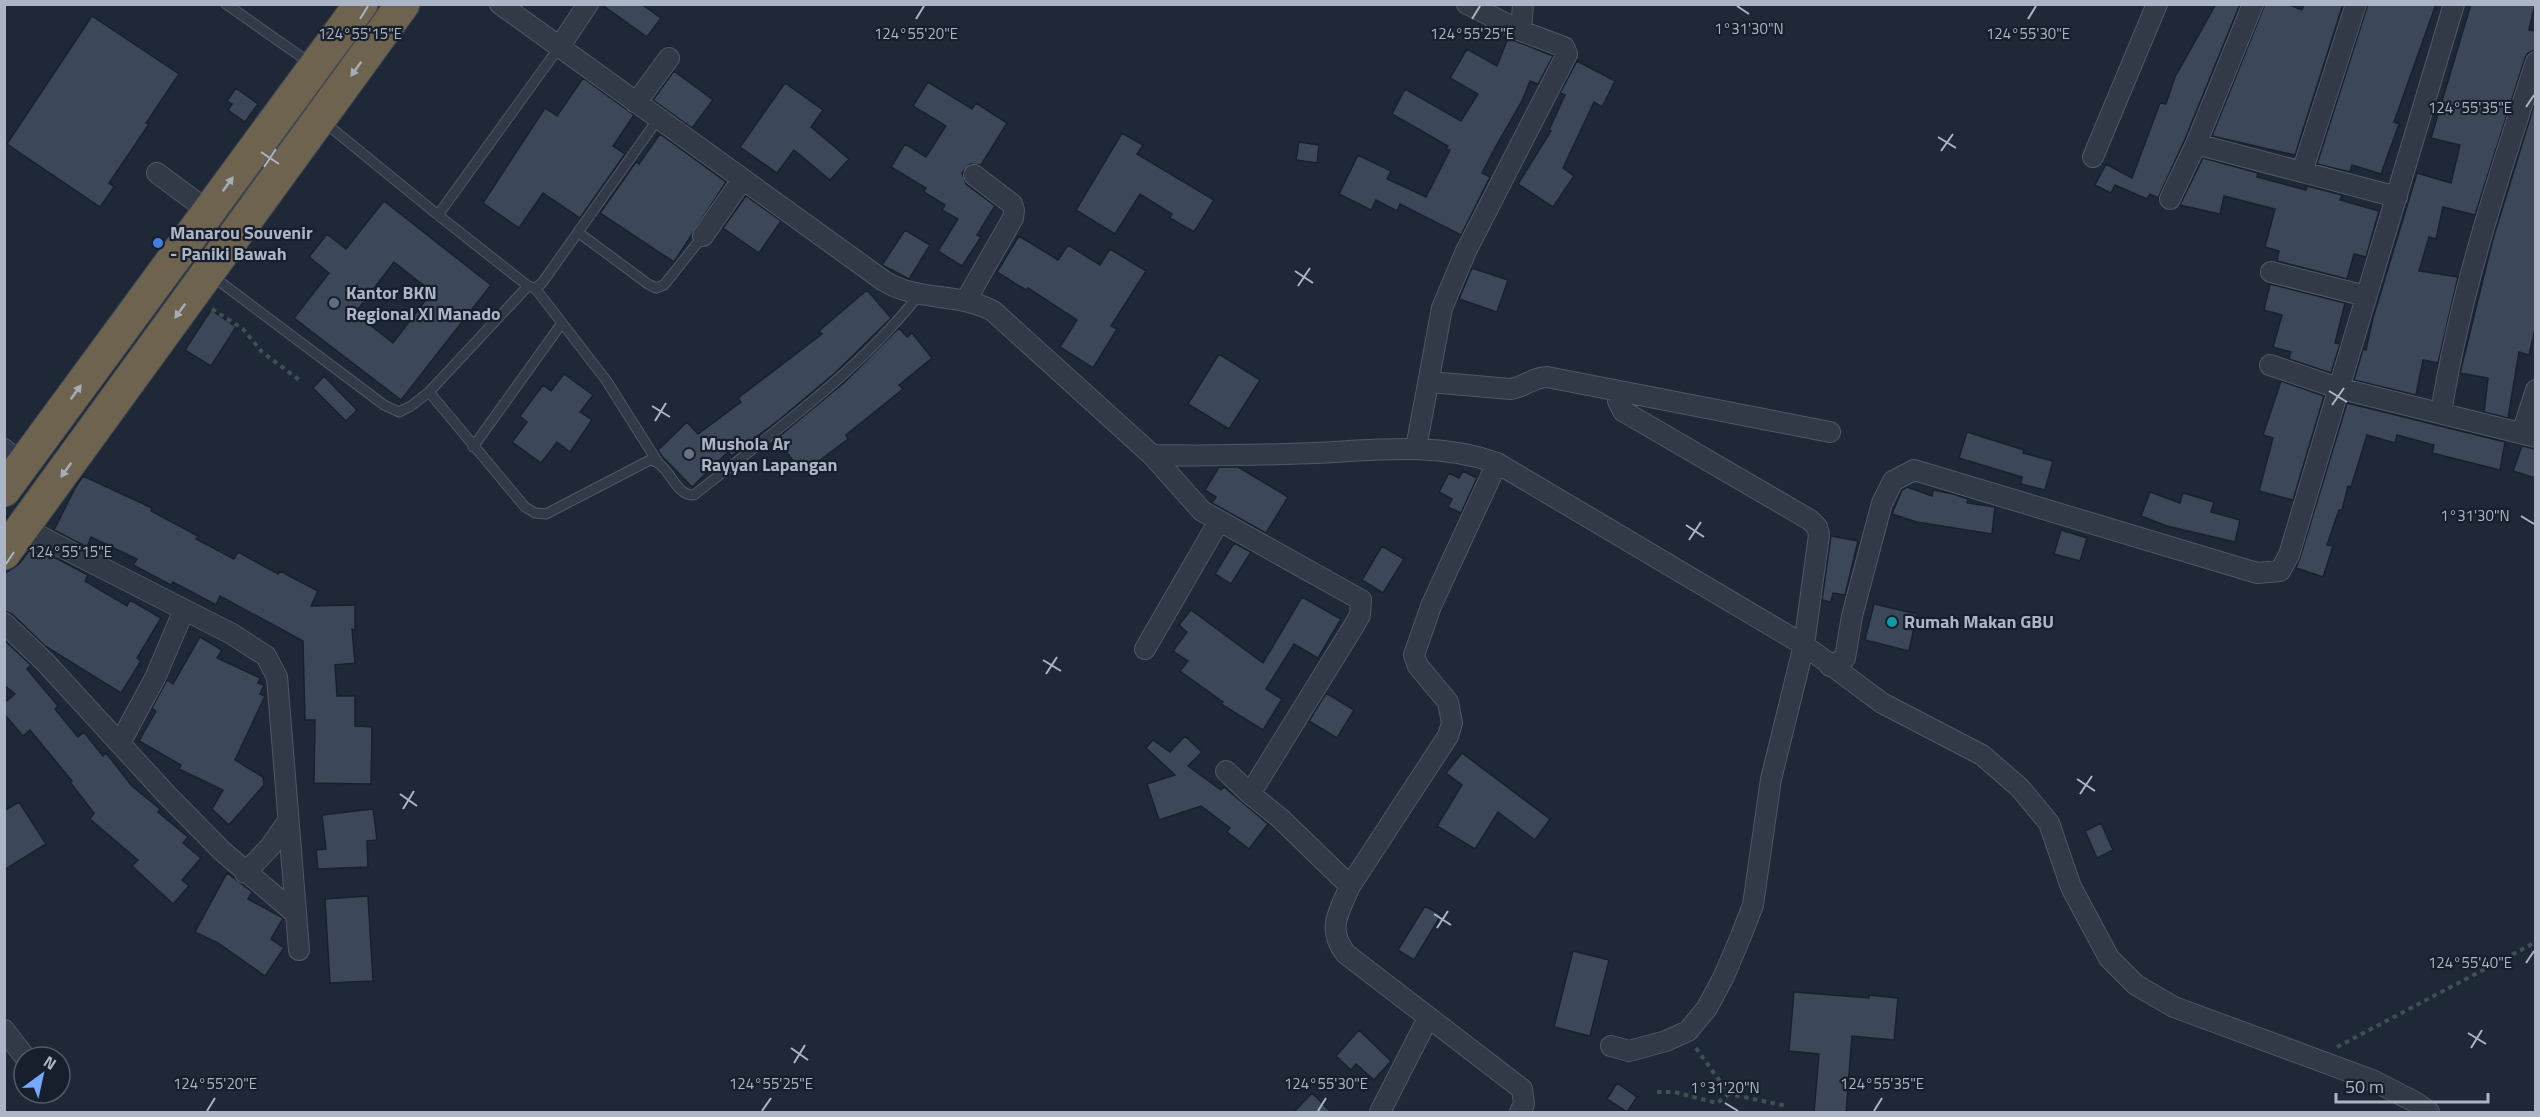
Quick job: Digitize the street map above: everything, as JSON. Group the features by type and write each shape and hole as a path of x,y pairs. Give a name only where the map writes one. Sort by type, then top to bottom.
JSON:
{"highway":[{"path":"11,468 208,211 361,4"},
{"path":"4,553 403,4"}],"street":[{"path":"500,4 884,281 897,289 919,295 966,300 993,311 1152,455 1202,511 1361,600 1360,615 1355,624 1250,794"},
{"path":"560,46 588,4"},
{"path":"1416,448 1442,308 1466,251 1567,54 1564,47 1521,31 1467,4"},
{"path":"1521,31 1524,4"},
{"path":"2093,157 2157,4"},
{"path":"2170,199 2196,144 2253,4"},
{"path":"2302,172 2356,4"},
{"path":"1830,666 1845,658 1852,616 1882,503 1893,480 1914,470 2257,573 2280,571 2289,555 2454,4"},
{"path":"636,103 669,58"},
{"path":"2441,413 2450,357 2466,291 2535,62"},
{"path":"2196,144 2397,197"},
{"path":"157,173 208,211"},
{"path":"966,300 1013,218 1014,210 1012,204 974,175"},
{"path":"704,236 742,180"},
{"path":"2271,272 2366,296"},
{"path":"2270,365 2338,388 2529,435 2535,390"},
{"path":"1430,382 1510,389 1519,388 1543,377 1830,432"},
{"path":"1611,1046 1629,1051 1666,1041 1688,1031 1707,1008 1724,976 1753,905 1771,778 1804,645 1819,535 1817,527 1800,514 1623,411 1618,401 1622,393"},
{"path":"1152,455 1225,457 1416,448 1469,453 1497,463 1804,645 1882,703 1982,755 2020,788 2049,823 2071,887 2109,958 2136,985 2174,1007 2372,1080 2415,1101 2429,1113"},
{"path":"1497,463 1431,606 1414,655 1418,666 1448,702 1452,723 1448,736 1350,886 1336,921 1335,933 1337,944 1346,954 1521,1089 1524,1104 1520,1113"},
{"path":"1145,649 1219,521"},
{"path":"24,528 232,634 266,656 277,676 299,950"},
{"path":"120,743 155,678 184,610"},
{"path":"4,623 45,662 174,803 245,873 295,913"},
{"path":"1226,771 1280,818 1350,886"},
{"path":"245,873 270,847 288,821"},
{"path":"1380,1113 1428,1018"},
{"path":"4,1030 16,1045"}],"lane":[{"path":"226,4 315,66"},
{"path":"438,215 560,46"},
{"path":"320,119 438,215 532,287 606,380 657,461 682,492 688,495 694,495 859,362 896,324 919,295"},
{"path":"200,283 391,410 399,412 429,392 532,287 542,283 658,119"},
{"path":"579,233 656,288 664,285 704,236"},
{"path":"473,447 562,323"},
{"path":"429,392 525,507 535,513 546,514 650,460 657,461"}],"path":[{"path":"200,283 262,352 302,382"},
{"path":"2316,1059 2535,942"},
{"path":"1688,1031 1698,1052 1729,1094 1786,1106"},
{"path":"1657,1092 1674,1092 1717,1103 1729,1094"}],"building":[{"path":"601,4 641,4 661,18 647,37"},
{"path":"2216,4 2240,4 2185,139 2158,198 2150,194 2147,199 2115,185 2111,193 2095,185 2106,164 2132,178 2160,103 2166,104 2175,77"},
{"path":"2265,4 2287,4 2302,10 2304,4 2343,4 2295,155 2212,136"},
{"path":"2368,4 2436,4 2394,122 2399,124 2381,174 2352,165 2350,172 2317,164"},
{"path":"2471,4 2535,4 2529,30 2535,31 2535,50 2528,53 2525,58 2475,215 2443,207 2436,239 2429,237 2419,271 2458,277 2438,363 2423,360 2416,395 2354,380 2363,349 2366,350 2373,318 2417,173 2451,183 2460,145 2431,138"},
{"path":"92,16 179,74 109,183 114,187 100,207 7,144"},
{"path":"1508,38 1553,56 1538,84 1530,81 1522,101 1482,173 1490,177 1461,235 1400,204 1397,211 1376,200 1371,210 1339,194 1358,155 1391,171 1387,179 1426,197 1450,150 1446,149 1448,146 1392,114 1405,89 1461,121 1478,94 1450,78 1467,49 1497,66"},
{"path":"1577,61 1615,81 1602,107 1594,102 1563,168 1574,176 1553,207 1518,184 1551,131 1549,130 1565,95 1560,93"},
{"path":"674,71 713,100 692,128 653,100"},
{"path":"583,78 634,115 613,146 625,154 580,218 543,193 519,228 483,203 545,108 557,116"},
{"path":"928,82 972,109 976,103 1007,123 981,165 970,164 962,173 966,184 995,206 977,235 981,237 962,266 938,251 958,219 942,210 945,205 924,192 926,188 891,167 905,144 926,157 946,126 913,106"},
{"path":"785,83 823,110 811,127 849,159 830,180 794,150 777,173 740,147"},
{"path":"236,88 258,104 245,122 228,110 232,104 227,101"},
{"path":"2535,102 2535,329 2529,355 2519,352 2508,418 2484,412 2488,378 2460,373 2493,239"},
{"path":"1122,133 1143,145 1137,154 1214,200 1194,232 1170,218 1172,214 1140,194 1115,234 1076,210"},
{"path":"660,134 726,182 674,262 600,213 636,162 639,164"},
{"path":"1299,142 1319,145 1317,163 1296,160"},
{"path":"2203,158 2258,173 2257,177 2306,190 2307,186 2342,195 2340,200 2379,211 2366,257 2354,254 2347,279 2277,261 2279,251 2265,247 2275,209 2224,196 2220,214 2180,205"},
{"path":"746,196 781,221 759,253 723,228"},
{"name":"Kantor BKN Regional XI Manado","path":"384,201 491,285 401,400 294,318 329,273 309,257 327,234 346,249","holes":["394,262 432,292 393,343 355,313"]},
{"path":"905,230 930,245 909,279 882,265"},
{"path":"1019,236 1058,260 1068,245 1100,265 1110,249 1146,271 1111,326 1117,329 1093,368 1060,347 1077,320 1028,288 1026,290 997,272"},
{"path":"1472,268 1508,280 1497,312 1459,299"},
{"path":"2270,284 2345,303 2335,343 2340,344 2331,373 2289,359 2291,352 2273,347 2282,315 2264,310"},
{"path":"867,290 891,318 836,372 779,420 731,456 728,452 692,487 661,455 658,450 687,422 698,434 741,402 738,398 822,334 819,331"},
{"path":"211,310 236,327 211,366 185,350"},
{"path":"899,328 907,337 912,333 932,358 899,385 903,389 846,435 848,439 803,473 776,439 845,382"},
{"path":"1219,354 1260,380 1229,429 1188,404"},
{"path":"564,374 593,395 580,412 592,420 570,452 557,442 541,463 512,442 527,422 520,416 543,385 551,391"},
{"path":"324,376 357,410 346,421 313,388"},
{"path":"2281,381 2324,396 2293,500 2259,491 2273,438 2263,435"},
{"path":"2347,403 2505,442 2500,470 2432,453 2434,445 2397,435 2395,443 2367,435 2351,487 2348,486 2342,510 2339,510 2327,545 2333,546 2323,577 2296,568"},
{"path":"1967,432 2024,450 2023,453 2053,461 2045,490 2021,484 2022,477 1959,458"},
{"path":"2522,446 2535,449 2535,478 2513,471"},
{"path":"1219,467 1238,467 1288,497 1266,533 1212,503 1216,497 1205,490"},
{"path":"1463,471 1477,478 1461,513 1448,507 1452,499 1439,492 1449,473 1459,478"},
{"path":"83,476 152,508 151,511 198,536 196,539 234,559 238,552 278,574 280,571 318,591 311,606 355,605 355,630 352,629 355,663 335,665 337,696 355,696 355,726 372,727 371,784 314,783 315,720 305,720 303,641 220,596 216,605 173,582 171,585 133,565 137,559 91,537 87,547 54,530"},
{"path":"1907,487 1932,496 1933,490 1953,494 1968,499 1967,503 1995,507 1992,534 1917,522 1892,514 1902,490"},
{"path":"2150,492 2180,503 2183,493 2214,502 2211,512 2240,520 2235,542 2167,526 2141,516"},
{"path":"2061,530 2087,538 2080,561 2054,554"},
{"path":"1831,536 1858,541 1845,595 1833,593 1831,602 1822,600"},
{"path":"1234,543 1251,552 1231,584 1215,574"},
{"path":"1382,546 1404,559 1383,593 1362,580"},
{"path":"31,548 43,554 44,552 88,575 85,581 127,606 130,600 161,618 137,658 141,661 121,693 45,646 12,614 4,611 4,574 19,564"},
{"path":"1302,597 1341,619 1318,658 1294,644 1266,689 1282,699 1263,730 1221,704 1223,702 1180,671 1188,661 1173,651 1187,632 1179,625 1191,610 1263,663"},
{"name":"Rumah Makan GBU","path":"1874,604 1917,614 1909,651 1865,640"},
{"path":"200,637 222,650 217,658 260,678 258,683 264,685 260,694 265,696 235,760 263,777 264,785 229,825 212,809 223,790 179,769 181,765 139,741 156,711 152,708 167,680 173,684"},
{"path":"4,640 31,665 27,669 58,706 55,709 78,737 84,732 103,756 106,753 132,786 160,809 158,812 188,837 183,843 201,858 182,880 189,886 173,904 132,866 138,860 90,819 94,813 70,782 72,781 30,730 23,736 4,714 4,703 15,694 4,685"},
{"path":"1326,693 1354,710 1337,738 1309,721"},
{"path":"1185,736 1202,752 1188,766 1221,790 1224,787 1268,824 1249,849 1227,832 1230,828 1201,806 1159,820 1147,784 1175,775 1146,748 1153,740 1170,752"},
{"path":"1462,753 1550,819 1535,840 1498,812 1475,849 1437,826 1462,785 1446,773"},
{"path":"19,802 46,844 4,870 4,811"},
{"path":"373,809 377,840 367,841 368,867 318,869 316,850 326,849 322,815"},
{"path":"2101,823 2113,850 2097,858 2085,831"},
{"path":"227,873 252,892 248,899 283,918 271,939 284,948 265,976 218,943 195,932"},
{"path":"368,896 373,981 330,983 325,899"},
{"path":"1425,906 1441,915 1414,960 1398,950"},
{"path":"1573,951 1609,960 1590,1036 1554,1027"},
{"path":"1794,992 1898,998 1894,1040 1852,1036 1846,1113 1814,1113 1819,1054 1789,1051"},
{"path":"1359,1030 1391,1061 1374,1080 1356,1064 1351,1070 1336,1056"},
{"path":"1617,1083 1637,1097 1627,1112 1607,1099"},
{"path":"1312,1093 1332,1113 1293,1113"}],"place":[{"name":"Manarou Souvenir - Paniki Bawah","path":"158,243"},
{"name":"Kantor BKN Regional XI Manado","path":"334,303"},
{"name":"Mushola Ar Rayyan Lapangan","path":"689,454"},
{"name":"Rumah Makan GBU","path":"1892,622"}]}
